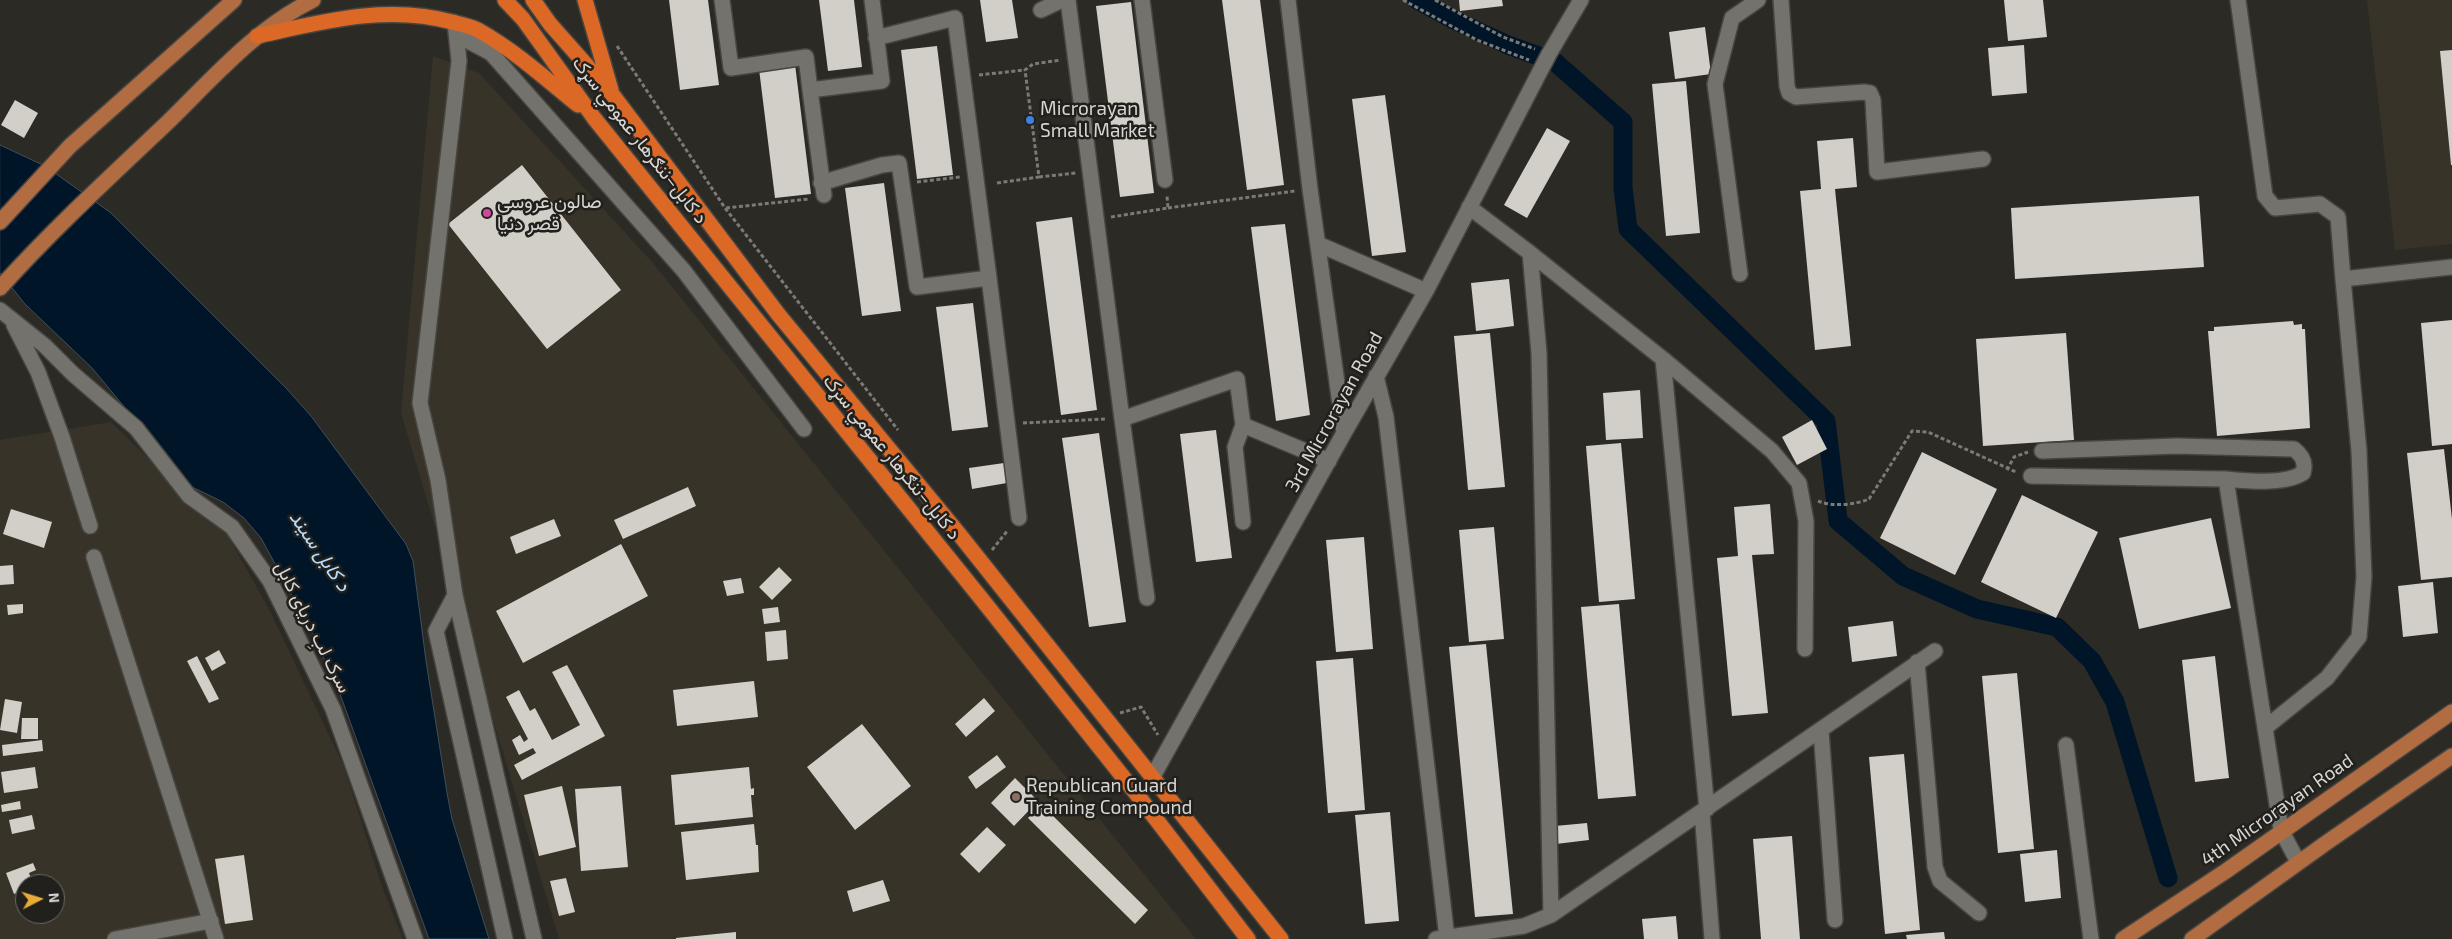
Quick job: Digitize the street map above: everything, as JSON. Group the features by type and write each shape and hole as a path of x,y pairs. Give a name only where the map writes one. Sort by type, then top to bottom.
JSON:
{"highway":[{"name":"د کابل–ننګرهار عمومي سړک","path":"505,0 523,19 594,118 1139,797 1248,939"},
{"name":"د کابل–ننګرهار عمومي سړک","path":"533,0 550,24 612,94 778,314 959,534 1153,776 1195,833 1280,939"},
{"path":"585,0 612,94"},
{"path":"257,36 346,17 400,13 456,29 475,28 507,47 594,118"}],"main road":[{"path":"2,286 105,182 257,36 290,11 313,0"},
{"path":"0,222 70,146 231,2"},
{"name":"4th Microrayan Road","path":"2123,939 2226,871 2281,830 2452,712"},
{"path":"2192,939 2298,862 2452,756"}],"street":[{"path":"722,0 730,68 806,57 822,189 882,165 898,163 916,287 989,278"},
{"path":"810,90 882,81 872,0"},
{"path":"1042,10 1062,0"},
{"path":"1068,0 1147,598"},
{"path":"1142,0 1165,180"},
{"path":"1288,0 1310,189 1344,433"},
{"name":"3rd Microrayan Road","path":"1153,776 1376,376 1426,291 1546,59 1581,0"},
{"path":"1740,274 1715,84 1732,18 1758,0"},
{"path":"1781,0 1789,93 1796,97 1870,93 1873,100 1877,172 1983,159"},
{"path":"2238,0 2265,196 2275,208 2320,204 2338,217 2359,460 2364,577 2359,637 2328,678 2265,728"},
{"path":"876,38 955,18 1019,518"},
{"path":"456,29 491,53 678,263 804,429"},
{"path":"456,29 459,61 420,403 438,480 455,595 534,939"},
{"path":"1469,208 1530,253 1663,359 1772,451 1799,483 1806,521 1805,649"},
{"path":"1318,244 1426,291"},
{"path":"1530,253 1539,353 1551,915"},
{"path":"2343,280 2452,267"},
{"name":"سرک لبِ دریای کابل","path":"0,310 12,322 45,346 73,374 136,428 189,496 232,527 270,581 333,710 415,939"},
{"path":"12,322 38,372 62,438 90,526"},
{"path":"1663,359 1705,810 1712,939"},
{"path":"1376,376 1387,426 1442,938 1524,926 1551,915 1935,651"},
{"path":"1122,419 1237,379 1243,425 1235,447 1243,522"},
{"path":"1243,425 1329,461"},
{"path":"2031,476 2248,481 2295,478 2303,474 2305,466 2301,454 2294,449 2176,446 2042,451"},
{"path":"2226,479 2281,830 2298,862"},
{"path":"94,558 216,939"},
{"path":"455,595 436,632 505,939"},
{"path":"1917,662 1935,867 1940,881 1979,912"},
{"path":"1821,731 1835,920"},
{"path":"2066,744 2091,939"},
{"path":"116,939 211,921"}],"path":[{"path":"1404,0 1477,40 1503,51 1546,59"},
{"path":"1434,0 1546,59"},
{"path":"613,40 725,208 900,434"},
{"path":"963,77 1026,70 1033,64 1075,58"},
{"path":"1026,70 1039,177"},
{"path":"997,183 1090,170"},
{"path":"902,184 976,175"},
{"path":"1165,180 1168,208"},
{"path":"725,208 764,203 795,202 822,189"},
{"path":"1097,219 1310,189"},
{"path":"1006,424 1122,419"},
{"path":"1834,504 1862,502 1869,499 1912,431 1928,432 2007,470 2031,476"},
{"path":"2007,470 2014,457 2024,452 2042,451"},
{"path":"991,551 1019,518"},
{"path":"985,543 997,558"},
{"path":"1118,714 1141,707 1167,750"}],"shaded area":[{"path":"2367,0 2452,0 2452,244 2395,250"},
{"path":"433,56 479,73 653,263 1196,939 559,939 401,413"},
{"path":"111,422 228,536 270,611 344,767 381,884 403,939 0,939 0,440"}],"water":[{"name":"د کابل سيند","path":"0,145 45,166 111,213 286,388 311,416 406,544 413,561 426,661 452,819 489,939 429,939 340,694 313,634 261,538 244,518 223,502 190,486 92,368 25,304 0,273"}],"building":[{"path":"669,0 708,0 719,85 680,90"},
{"path":"819,0 854,0 862,67 828,71"},
{"path":"980,0 1012,0 1018,38 986,42"},
{"path":"1222,0 1260,0 1284,185 1247,190"},
{"path":"1459,0 1502,0 1503,6 1460,11"},
{"path":"2004,0 2043,0 2047,37 2008,41"},
{"path":"1131,2 1154,193 1120,197 1096,6"},
{"path":"1705,27 1711,74 1675,79 1669,32"},
{"path":"2024,45 2027,93 1992,96 1988,48"},
{"path":"937,46 953,175 917,179 901,50"},
{"path":"2452,50 2452,165 2451,165 2440,51"},
{"path":"795,64 811,194 775,198 759,69"},
{"path":"1686,81 1700,233 1666,236 1652,84"},
{"path":"1385,95 1406,252 1372,256 1352,99"},
{"path":"15,100 38,113 24,138 1,125"},
{"path":"1547,128 1570,141 1527,218 1504,205"},
{"path":"1853,138 1857,187 1835,189 1851,346 1815,350 1800,191 1821,189 1817,141"},
{"path":"522,165 621,290 547,349 448,224"},
{"path":"884,183 901,311 862,316 845,188"},
{"path":"2199,196 2204,267 2015,279 2011,208"},
{"path":"1072,217 1097,410 1061,415 1036,222"},
{"path":"1285,224 1310,415 1276,421 1251,227"},
{"path":"1509,279 1514,326 1476,331 1471,283"},
{"path":"973,303 988,427 952,431 936,307"},
{"path":"2452,320 2452,444 2432,446 2421,323"},
{"path":"2293,321 2294,325 2302,324 2302,329 2305,329 2310,428 2217,436 2208,331 2214,331 2214,327"},
{"path":"1490,333 1505,487 1468,490 1454,336"},
{"path":"2066,333 2074,440 1983,446 1976,339"},
{"path":"1640,390 1643,438 1606,440 1603,393"},
{"path":"1812,420 1827,449 1797,465 1782,437"},
{"path":"1216,430 1232,558 1196,562 1180,434"},
{"path":"1099,433 1126,622 1089,627 1062,438"},
{"path":"1621,443 1635,599 1599,602 1586,446"},
{"path":"2444,449 2452,519 2452,577 2421,580 2407,453"},
{"path":"1922,452 1997,489 1955,575 1880,538"},
{"path":"1004,463 1007,483 972,489 969,468"},
{"path":"688,487 696,506 623,539 614,520"},
{"path":"2022,495 2098,532 2056,618 1981,582"},
{"path":"1770,504 1774,554 1752,555 1768,713 1732,716 1717,558 1738,556 1734,507"},
{"path":"11,509 52,522 44,548 3,534"},
{"path":"2211,518 2231,608 2139,629 2119,538"},
{"path":"554,519 561,536 516,554 510,537"},
{"path":"1494,527 1504,639 1469,642 1459,530"},
{"path":"1364,537 1373,649 1336,652 1326,540"},
{"path":"621,544 648,596 523,663 496,611"},
{"path":"13,565 14,584 0,585 0,566"},
{"path":"779,567 792,580 772,600 759,587"},
{"path":"741,578 744,593 727,596 723,581"},
{"path":"2433,582 2438,633 2403,637 2398,586"},
{"path":"23,604 23,613 8,615 7,605"},
{"path":"1619,604 1636,796 1598,799 1581,607"},
{"path":"778,607 780,622 764,624 762,609"},
{"path":"1893,621 1897,656 1852,662 1848,627"},
{"path":"786,630 788,659 767,661 765,632"},
{"path":"1486,644 1513,914 1475,917 1449,647"},
{"path":"219,650 226,663 212,671 205,658"},
{"path":"197,656 219,699 209,703 187,661"},
{"path":"2215,656 2229,778 2195,782 2182,660"},
{"path":"1353,658 1365,810 1328,813 1316,661"},
{"path":"567,665 605,736 522,780 514,765 536,753 533,748 519,755 512,740 520,735 524,742 528,739 506,697 519,690 530,711 535,708 552,740 580,725 552,672"},
{"path":"2017,673 2034,849 1998,853 1982,676"},
{"path":"754,681 758,717 677,726 673,690"},
{"path":"984,698 995,711 966,737 955,724"},
{"path":"5,699 22,702 17,733 0,730"},
{"path":"22,718 38,718 38,739 21,739"},
{"path":"862,724 911,786 855,830 807,767"},
{"path":"42,740 43,751 3,756 2,745"},
{"path":"1904,754 1920,930 1885,934 1869,757"},
{"path":"997,755 1006,767 976,789 968,777"},
{"path":"35,767 38,788 4,793 1,772"},
{"path":"749,767 751,789 754,788 754,795 751,795 753,817 675,825 671,775"},
{"path":"1015,778 1038,801 1014,826 991,803"},
{"path":"562,786 576,847 539,856 524,795"},
{"path":"621,786 628,867 581,871 575,789"},
{"path":"20,801 21,809 2,812 1,805"},
{"path":"1041,804 1148,910 1135,924 1028,818"},
{"path":"1390,812 1399,921 1365,924 1355,815"},
{"path":"32,815 35,829 12,834 9,820"},
{"path":"1587,823 1589,840 1556,844 1555,826"},
{"path":"754,824 756,845 758,845 759,872 686,880 681,832"},
{"path":"987,827 1006,845 979,873 960,854"},
{"path":"1792,836 1800,939 1761,939 1753,839"},
{"path":"2057,850 2061,898 2025,902 2020,854"},
{"path":"244,855 253,920 225,924 215,859"},
{"path":"33,863 36,870 29,874 15,874 14,894 6,873"},
{"path":"566,878 575,912 559,916 550,881"},
{"path":"883,880 890,901 853,912 847,891"},
{"path":"1676,916 1678,939 1644,939 1642,919"},
{"path":"736,932 736,939 676,939 676,938"},
{"path":"1944,932 1945,939 1907,939 1906,935"}],"waterway":[{"path":"1417,0 1454,20 1508,45 1555,62 1623,122 1623,188 1628,229 1826,421 1838,521 1903,576 1977,609 2057,627 2092,661 2115,702 2168,878"}],"place":[{"name":"Microrayan Small Market","path":"1030,120"},
{"name":"صالون عروسی قصر دنیا","path":"487,213"},
{"name":"Republican Guard Training Compound","path":"1016,797"}]}
